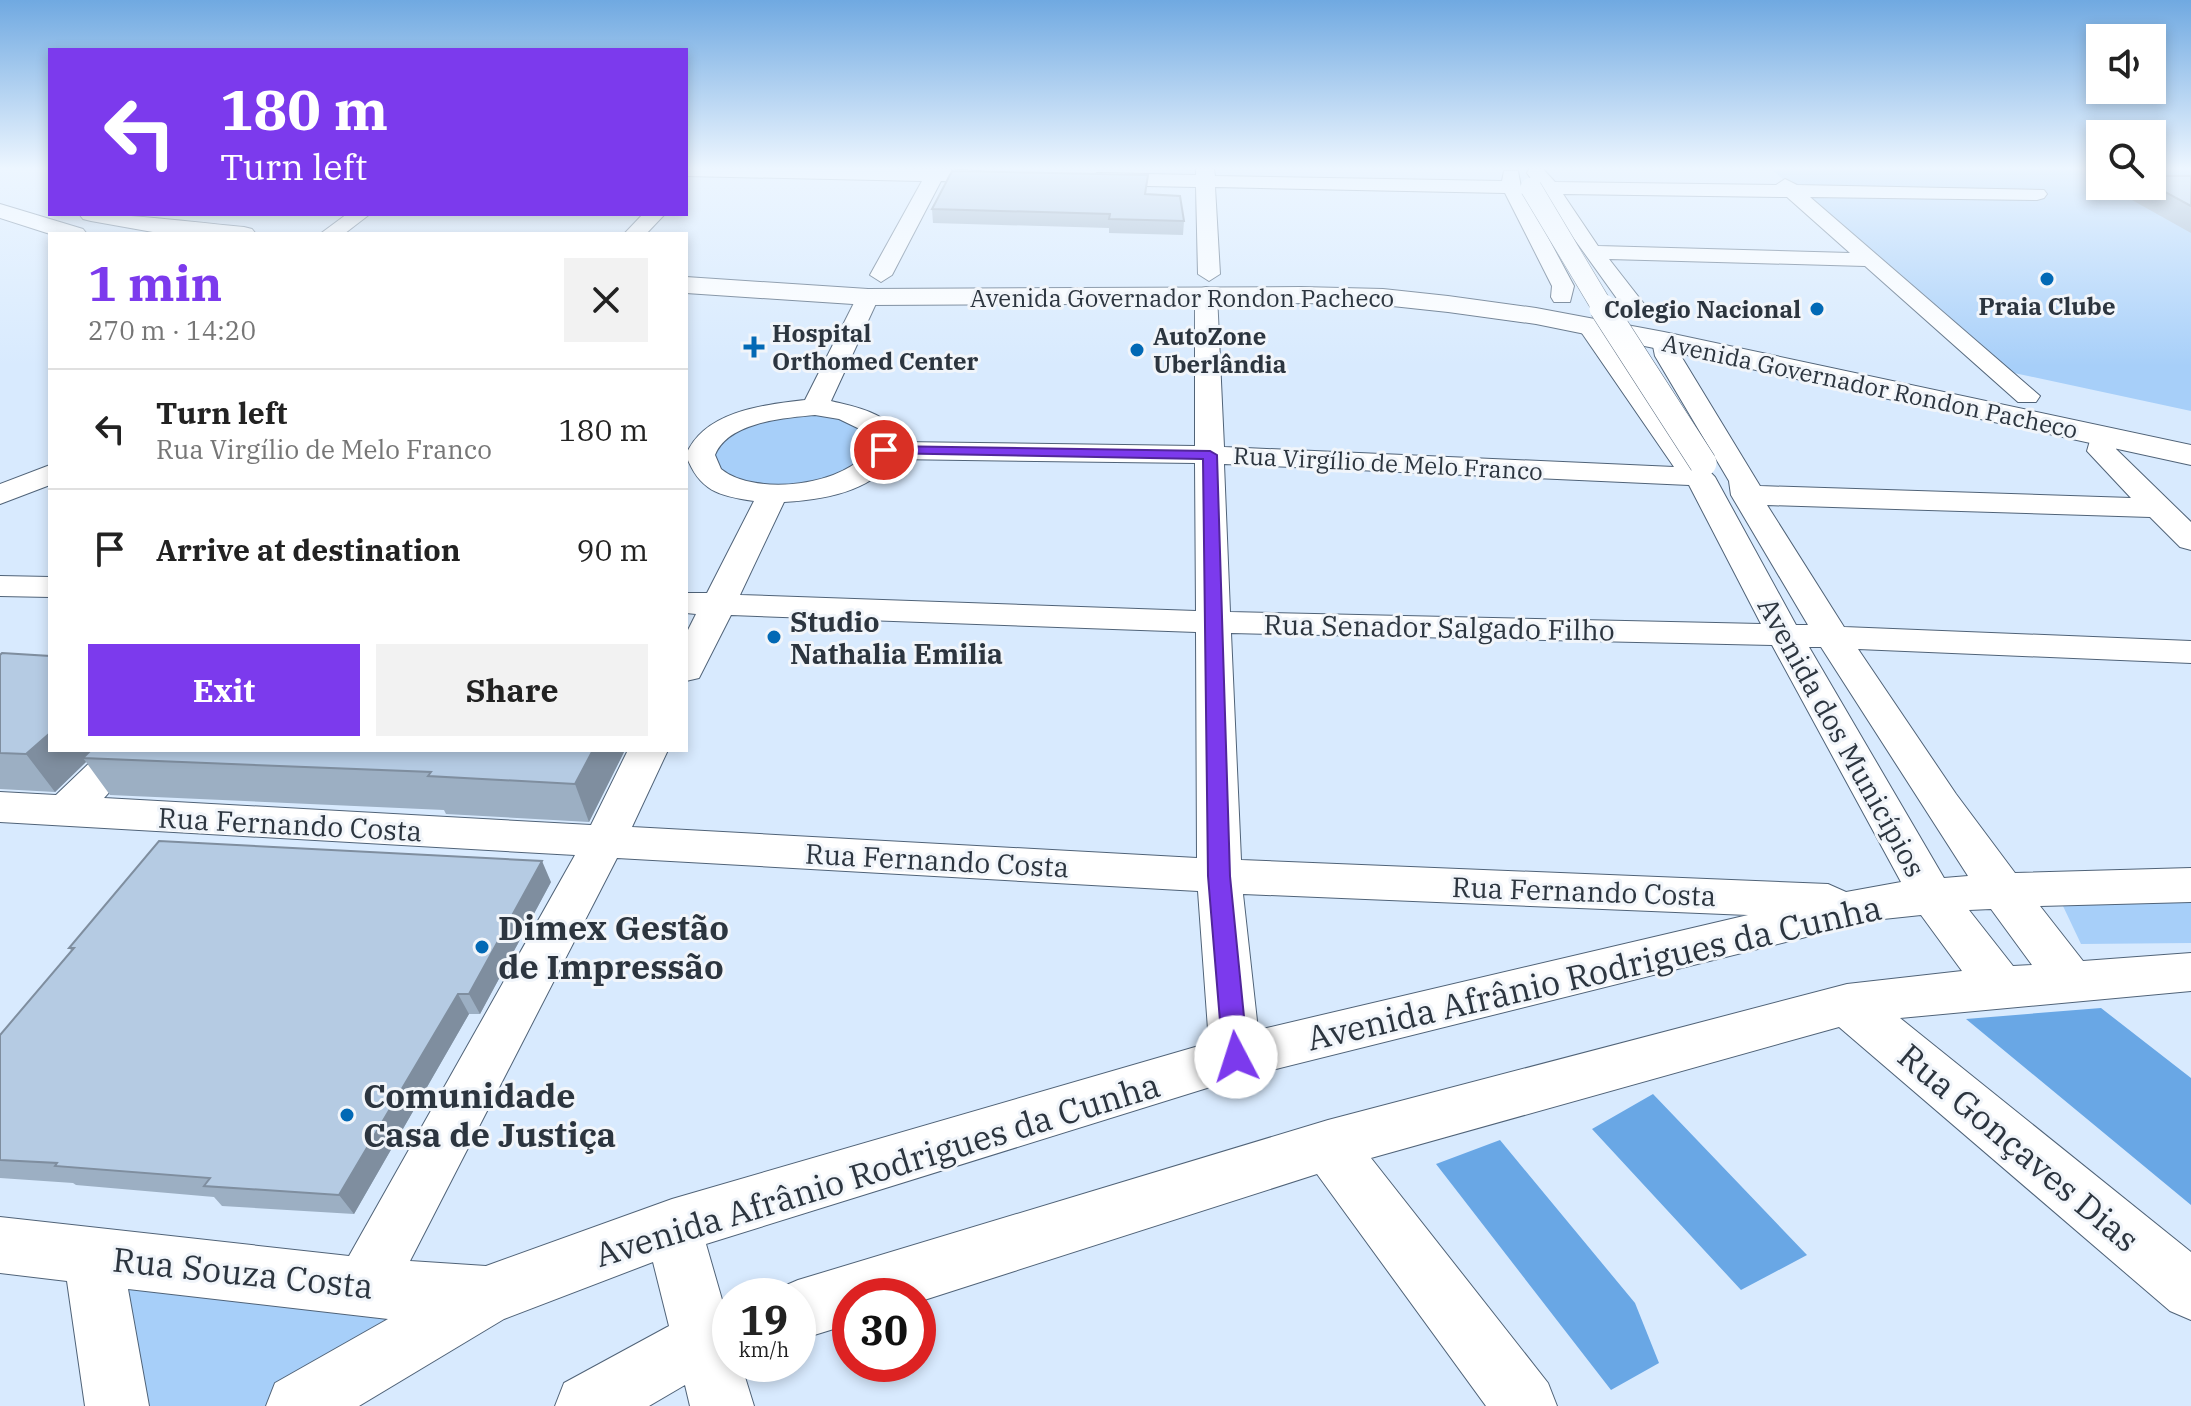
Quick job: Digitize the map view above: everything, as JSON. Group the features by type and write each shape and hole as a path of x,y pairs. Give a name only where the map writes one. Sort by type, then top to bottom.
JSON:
{"main road":[{"name":"Avenida Governador Rondon Pacheco","path":"688,264 874,286"},
{"name":"Avenida Governador Rondon Pacheco","path":"688,285 1208,284 1385,278 1501,287 1636,309 2016,386 2191,431"},
{"name":"Avenida Governador Rondon Pacheco","path":"1208,284 1383,297 1521,314 1664,341 2191,455"}],"street":[{"path":"815,407 902,235"},
{"path":"1207,235 1219,876 1236,1057"},
{"path":"1543,235 1563,286 1562,297"},
{"path":"1559,235 1702,470"},
{"path":"1576,235 1636,309"},
{"path":"1842,235 2016,386"},
{"path":"1592,252 1872,260"},
{"path":"1554,269 1577,278 1601,278 1607,272"},
{"name":"Avenida dos Municípios","path":"1589,326 1677,454 1746,495"},
{"name":"Avenida dos Municípios","path":"1664,341 1668,356 1744,481 1746,495 1831,637 1999,890 2071,981"},
{"path":"1626,377 1631,367 1647,365 1663,367 1681,378"},
{"path":"815,407 862,415 877,425 885,437 884,450 875,463 857,476 832,486 773,494 745,491 722,484 707,473 695,446 748,417 787,408 815,407"},
{"path":"2103,436 2101,451 2155,508 2191,540"},
{"name":"Rua Virgílio de Melo Franco","path":"884,450 1210,455 1702,470"},
{"name":"Avenida dos Municípios","path":"1702,470 1784,635 1931,895 2001,987"},
{"path":"0,495 48,475"},
{"path":"688,662 702,603 773,494"},
{"path":"1746,495 2155,508"},
{"path":"0,586 48,587"},
{"name":"Rua Senador Salgado Filho","path":"702,603 1213,622 1784,635 2191,652"},
{"path":"66,811 125,752"},
{"path":"364,1287 604,842 647,752"},
{"name":"Rua Fernando Costa","path":"6,813 66,811 1219,876 1874,903"},
{"name":"Avenida Afrânio Rodrigues da Cunha","path":"298,1406 486,1296 672,1227 1236,1057 1874,903 1999,890 2191,885"},
{"path":"816,1304 1328,1145 1847,1004 2001,987 2191,972"},
{"name":"Rua Gonçaves Dias","path":"1847,1004 2191,1290"},
{"path":"1328,1145 1525,1406"},
{"path":"672,1227 712,1324"},
{"name":"Rua Souza Costa","path":"0,1245 364,1287 486,1296"},
{"path":"89,1255 102,1302 117,1406"},
{"path":"587,1406 712,1339"},
{"path":"720,1382 722,1406"}],"shaded area":[{"name":"Praia Clube","path":"1849,235 2191,235 2191,411 2014,373"},
{"path":"815,407 885,437 832,486 722,484 705,446 717,433"},
{"path":"2191,898 2191,943 2081,944 2063,906"},
{"path":"2101,1008 2191,1078 2191,1205 1966,1019"},
{"path":"1653,1094 1807,1255 1741,1290 1592,1129"},
{"path":"1500,1140 1635,1303 1659,1363 1611,1390 1436,1164"},
{"path":"107,1268 453,1302 279,1406 132,1406"}],"building":[{"path":"0,655 48,656 48,735 26,754 0,753"},
{"path":"89,752 592,752 575,784 428,776 431,772 83,758"},
{"path":"159,841 542,861 469,994 458,994 339,1195 204,1186 210,1178 0,1160 0,1035"}],"place":[{"name":"Praia Clube","path":"2047,279"},
{"name":"Colegio Nacional","path":"1817,309"},
{"name":"Hospital Orthomed Center","path":"754,347"},
{"name":"AutoZone Uberlândia","path":"1137,350"},
{"name":"Studio Nathalia Emilia","path":"774,637"},
{"name":"Dimex Gestão de Impressão","path":"482,947"},
{"name":"Comunidade Casa de Justiça","path":"347,1115"}],"route":[{"path":"884,450 1210,455 1219,876 1236,1057"}]}
